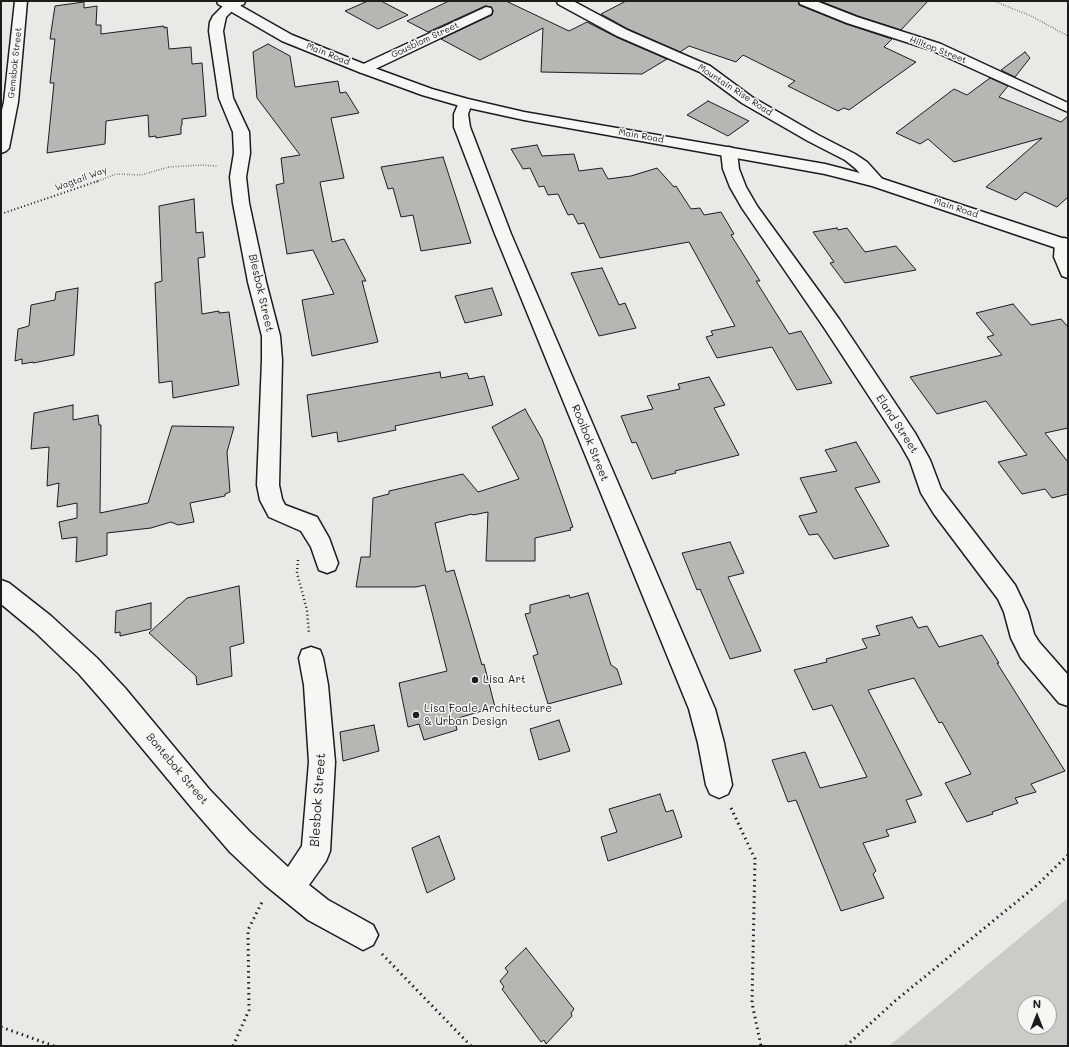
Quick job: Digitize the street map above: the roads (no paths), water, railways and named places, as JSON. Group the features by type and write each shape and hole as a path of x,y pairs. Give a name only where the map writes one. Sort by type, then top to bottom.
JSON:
{"street":[{"name":"Gemsbok Street","path":"1,148 11,102 12,34 22,1"},
{"name":"Mountain Rise Road","path":"563,1 622,33 705,69 747,100 850,158 860,165 877,182"},
{"name":"Hilltop Street","path":"805,1 852,20 941,49 1068,108"},
{"name":"Main Road","path":"231,2 287,38 364,69 427,92 465,103 524,116 824,169 877,182 1066,245"},
{"name":"Blesbok Street","path":"231,2 217,22 216,30 226,98 241,132 242,153 238,177 241,203 257,282 271,336 272,360 268,436 268,485 271,500 276,511 309,524 321,544 327,563"},
{"name":"Gousblom Street","path":"364,69 486,11"},
{"name":"Rooibok Street","path":"465,103 461,114 462,126 503,234 702,709 711,743 719,784"},
{"name":"Eland Street","path":"728,152 731,169 738,187 750,208 832,324 908,438 920,460 932,493 942,508 1007,592 1016,612 1023,638 1030,650 1068,694"},
{"path":"1066,245 1063,257 1068,272"},
{"name":"Bontebok Street","path":"1,590 43,624 88,666 116,697 200,798 240,842 318,910 363,935"},
{"name":"Blesbok Street","path":"283,881 316,851 322,762 316,685 311,658"}],"place":[{"name":"Lisa Art","path":"475,680"},
{"name":"Lisa Foale Architecture & Urban Design","path":"416,715"}]}
